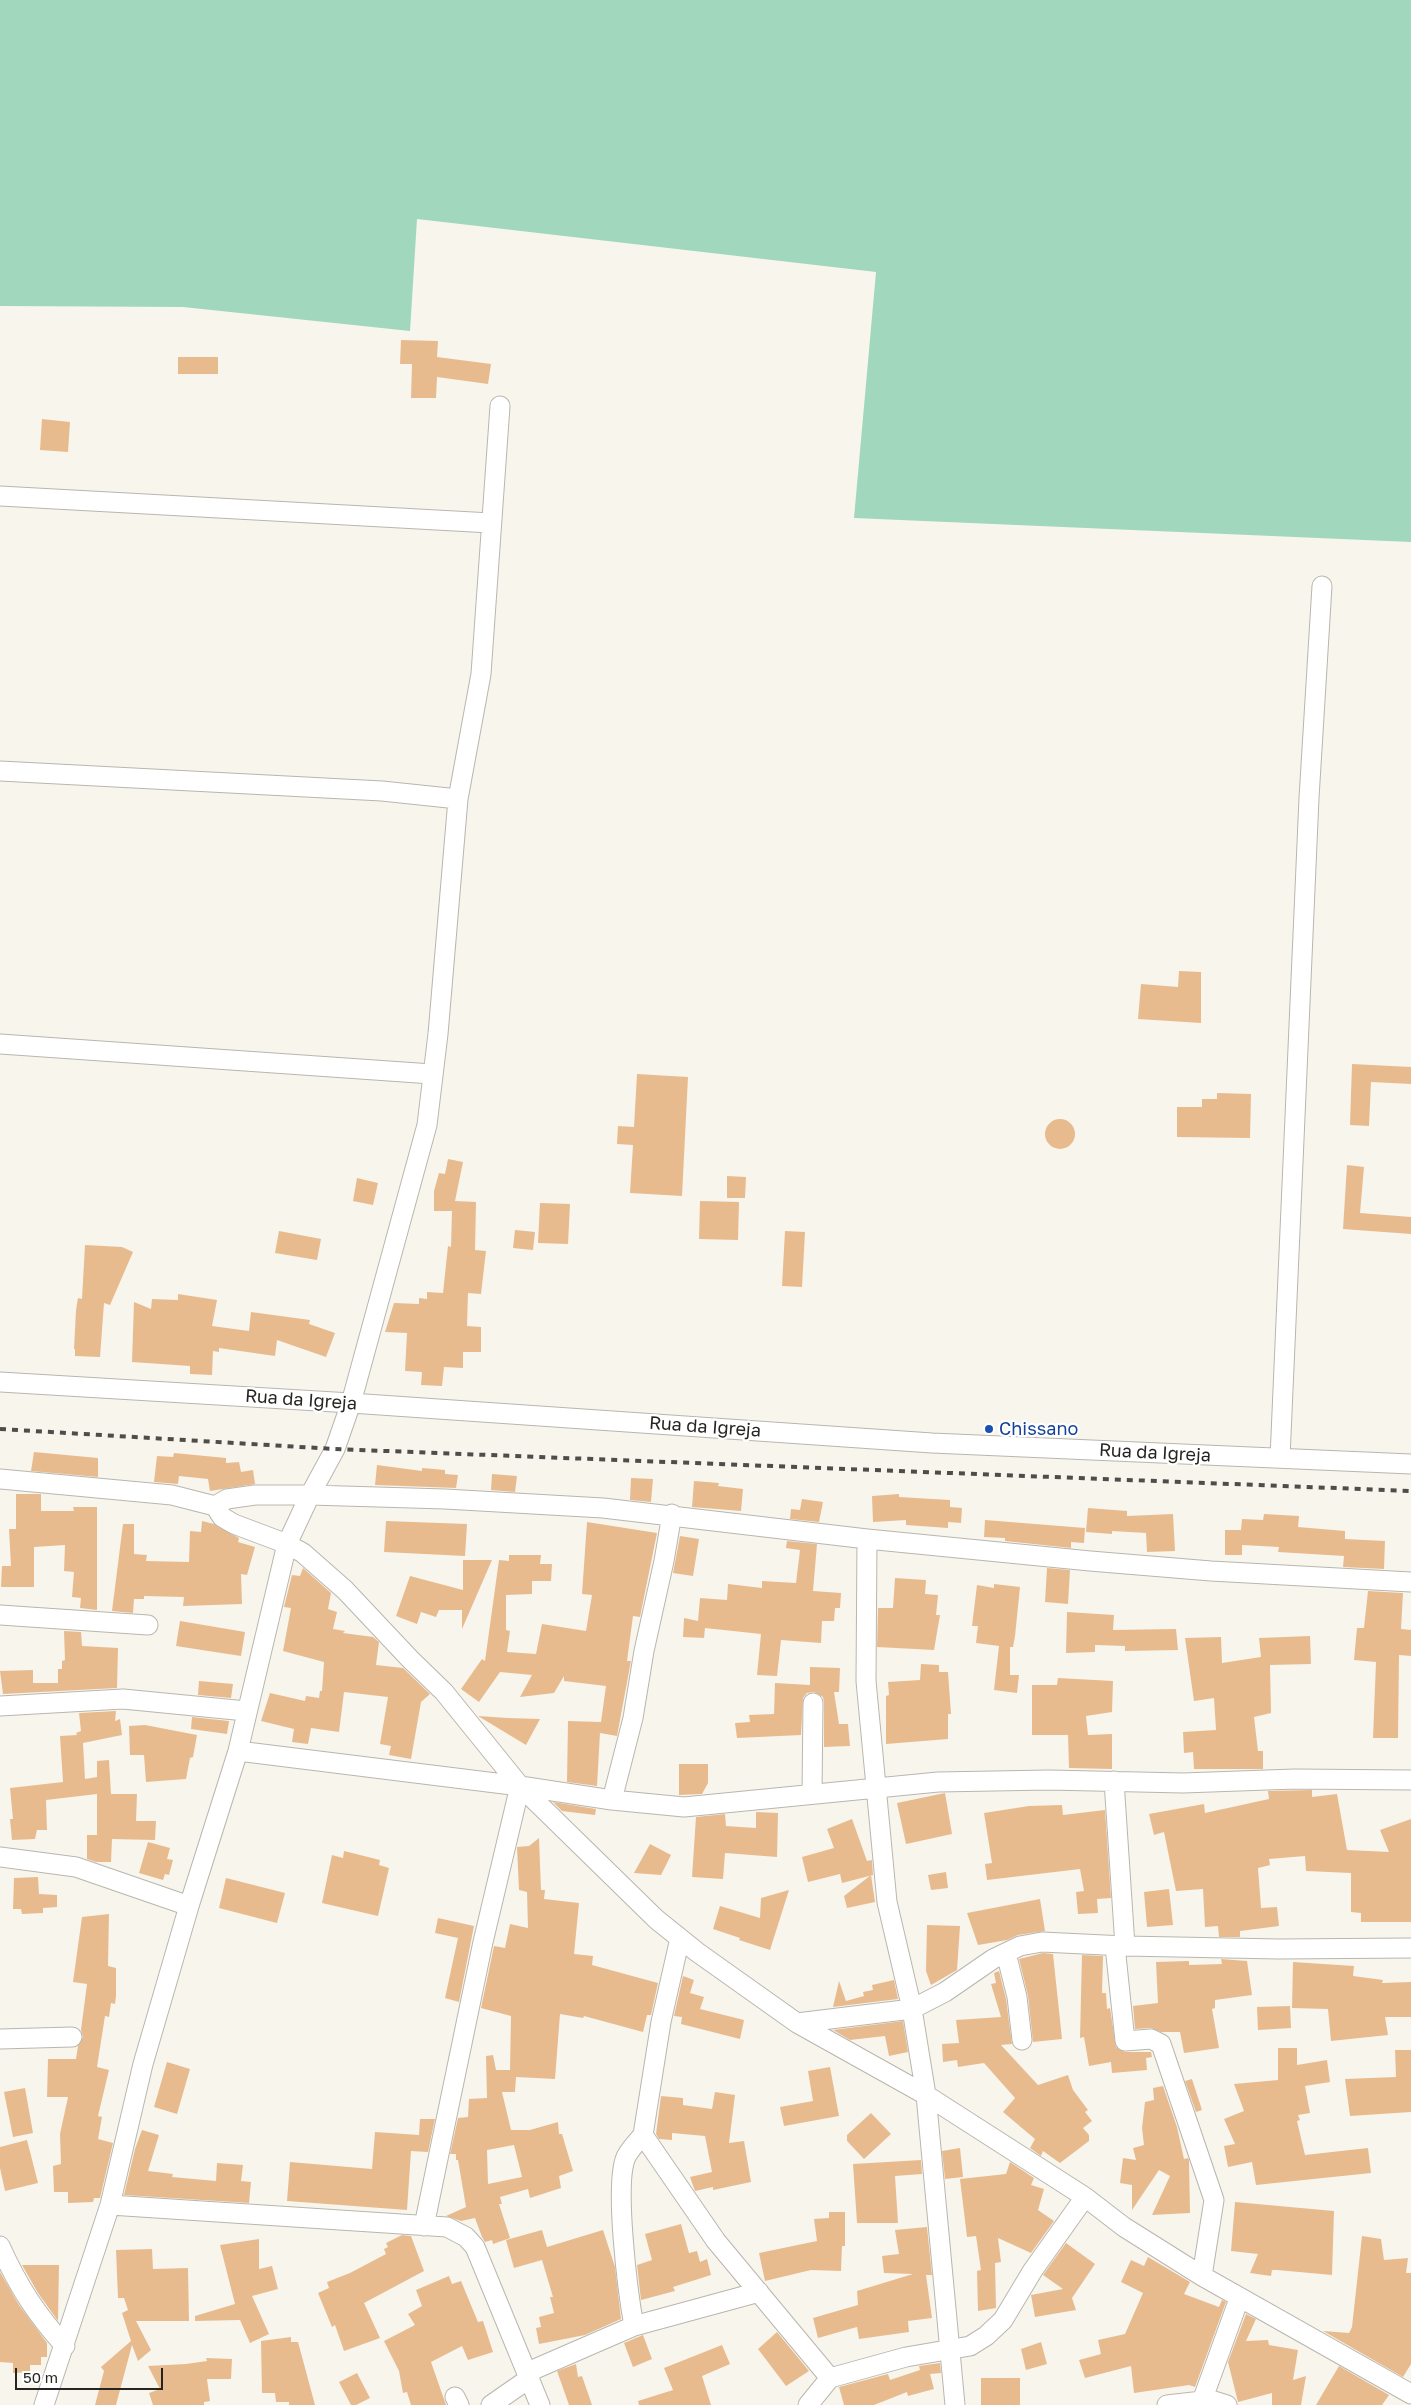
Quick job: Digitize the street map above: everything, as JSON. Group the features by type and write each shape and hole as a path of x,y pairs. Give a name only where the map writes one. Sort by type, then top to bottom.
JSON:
{"street":[{"path":"44,2405 110,2205 144,2064 189,1906 238,1751 287,1544 310,1495 335,1449 351,1402 427,1125 438,1034 458,799 481,674 500,406"},
{"path":"0,496 491,523"},
{"path":"1280,1458 1307,827 1322,586"},
{"path":"0,771 372,791 458,799"},
{"path":"0,1044 432,1074"},
{"name":"Rua da Igreja","path":"0,1382 351,1402 932,1443 1411,1464"},
{"path":"0,1479 162,1494 196,1499 215,1506 222,1517 234,1524 287,1544 303,1553 346,1590 410,1659 444,1692 520,1786 611,1877 680,1938 797,2022 926,2095 1085,2197 1124,2228 1239,2299 1411,2394"},
{"path":"215,1506 227,1499 256,1495 310,1495 455,1499 603,1508 672,1514 867,1539 1211,1571 1411,1582"},
{"path":"612,1800 633,1718 644,1651 664,1561 672,1514"},
{"path":"867,1539 866,1681 887,1902 912,2009 926,2095 955,2405"},
{"path":"0,1615 148,1625"},
{"path":"0,1706 123,1699 246,1711"},
{"path":"812,1794 813,1702"},
{"path":"238,1751 520,1786 612,1800 684,1806 947,1782 1114,1781 1183,1783 1295,1779 1411,1780"},
{"path":"1114,1781 1125,2041 1151,2039 1161,2044 1214,2200 1202,2276"},
{"path":"424,2226 483,1942 520,1786"},
{"path":"0,1856 76,1867 189,1906"},
{"path":"634,2326 623,2219 622,2176 626,2157 643,2136 661,2022 680,1938"},
{"path":"797,2022 912,2009 945,1992 993,1959 1020,1946 1042,1942 1120,1946 1279,1949 1411,1948"},
{"path":"1006,1953 1017,1997 1022,2040"},
{"path":"0,2039 72,2038"},
{"path":"643,2136 716,2242 830,2378"},
{"path":"808,2405 830,2378 906,2357 970,2346 986,2336 1002,2320 1033,2270 1085,2197"},
{"path":"110,2205 447,2227 457,2231 475,2247 540,2405"},
{"path":"0,2246 36,2313 65,2346"},
{"path":"491,2405 529,2375 634,2326 759,2292"},
{"path":"1202,2401 1239,2299"},
{"path":"1167,2405 1211,2400 1227,2405"}],"green space":[{"path":"0,0 1411,0 1411,542 854,518 876,272 417,219 410,331 183,307 0,306"}],"building":[{"path":"401,340 438,341 437,357 491,364 488,384 437,377 436,398 411,398 412,364 400,364"},
{"path":"178,357 218,357 218,374 178,374"},
{"path":"42,419 70,422 68,452 40,450"},
{"path":"1179,971 1201,972 1201,1023 1138,1019 1141,984 1178,987"},
{"path":"1352,1064 1411,1067 1411,1084 1371,1082 1369,1126 1350,1125"},
{"path":"637,1074 688,1077 682,1196 630,1193 633,1145 617,1144 618,1126 634,1127"},
{"path":"1217,1093 1251,1094 1250,1138 1177,1137 1177,1107 1202,1107 1202,1099 1217,1099"},
{"path":"1060,1119 1071,1123 1075,1134 1071,1145 1060,1149 1049,1145 1045,1134 1049,1123"},
{"path":"448,1159 463,1162 455,1201 476,1202 475,1250 486,1251 481,1294 468,1293 467,1326 481,1327 481,1352 463,1352 463,1368 444,1367 442,1386 421,1385 422,1372 405,1371 407,1333 385,1332 394,1303 419,1304 419,1298 427,1299 427,1292 443,1293 448,1246 451,1247 452,1211 434,1211 434,1191 439,1173 445,1174"},
{"path":"1347,1165 1364,1167 1360,1213 1411,1217 1411,1234 1343,1229"},
{"path":"727,1176 746,1177 745,1198 727,1198"},
{"path":"357,1178 378,1183 373,1205 353,1201"},
{"path":"700,1201 739,1202 738,1240 699,1239"},
{"path":"540,1203 570,1204 568,1244 538,1243"},
{"path":"515,1230 535,1232 533,1250 513,1248"},
{"path":"279,1231 321,1239 317,1260 275,1253"},
{"path":"785,1231 805,1232 802,1287 782,1286"},
{"path":"85,1245 122,1247 133,1252 110,1305 104,1303 100,1357 75,1356 74,1349 76,1310 78,1298 82,1299"},
{"path":"178,1294 217,1300 212,1326 249,1331 251,1312 310,1320 309,1324 335,1333 326,1357 277,1340 275,1356 219,1348 219,1352 213,1351 212,1375 190,1374 190,1366 132,1362 134,1302 151,1309 152,1299 178,1300"},
{"path":"34,1452 98,1458 98,1477 31,1471"},
{"path":"174,1453 226,1458 226,1463 239,1462 241,1472 253,1470 255,1484 210,1491 208,1479 179,1476 178,1484 154,1482 157,1456 173,1457"},
{"path":"377,1465 422,1471 422,1468 445,1470 445,1474 458,1475 456,1488 375,1485"},
{"path":"492,1474 517,1476 515,1492 491,1490"},
{"path":"631,1478 653,1479 651,1502 630,1500"},
{"path":"694,1481 719,1483 718,1486 743,1489 741,1511 692,1507"},
{"path":"16,1494 41,1494 41,1511 74,1511 73,1507 97,1507 97,1610 80,1608 81,1598 72,1597 74,1572 64,1571 65,1545 34,1547 34,1587 1,1587 2,1566 11,1566 9,1529 16,1529"},
{"path":"899,1494 899,1497 950,1500 950,1507 962,1508 961,1523 948,1522 948,1528 906,1525 906,1520 873,1522 872,1496"},
{"path":"802,1499 823,1502 819,1522 790,1519 791,1509 800,1510"},
{"path":"1088,1508 1127,1511 1127,1516 1173,1514 1175,1551 1147,1552 1146,1533 1112,1531 1112,1534 1086,1532"},
{"path":"1264,1514 1299,1516 1298,1527 1345,1531 1345,1539 1385,1541 1384,1569 1343,1567 1344,1556 1278,1552 1279,1547 1242,1545 1242,1555 1225,1555 1225,1530 1241,1530 1242,1519 1263,1520"},
{"path":"985,1520 1085,1528 1084,1543 1071,1542 1071,1548 1005,1541 1005,1538 984,1537"},
{"path":"202,1521 214,1524 239,1538 238,1542 255,1547 247,1575 241,1574 242,1604 183,1606 184,1597 144,1596 144,1599 134,1599 133,1613 112,1611 123,1524 134,1524 134,1554 147,1555 146,1561 189,1562 190,1531 201,1532"},
{"path":"386,1521 467,1524 465,1556 384,1552"},
{"path":"587,1522 657,1533 640,1617 633,1616 627,1661 631,1661 617,1736 600,1733 597,1786 567,1782 568,1721 601,1722 606,1686 564,1681 564,1676 554,1693 520,1697 532,1675 500,1672 479,1702 461,1689 482,1659 485,1661 499,1560 509,1561 509,1555 541,1555 540,1564 552,1564 551,1581 532,1581 532,1594 506,1595 506,1630 510,1631 507,1652 536,1654 542,1624 586,1631 592,1595 582,1594"},
{"path":"680,1536 699,1539 693,1576 673,1573"},
{"path":"787,1541 817,1544 813,1591 841,1593 840,1608 835,1608 834,1621 822,1621 821,1643 781,1640 777,1676 757,1675 761,1634 705,1628 704,1638 683,1637 684,1618 698,1621 700,1598 727,1600 728,1584 762,1588 762,1581 796,1583 800,1550 786,1548"},
{"path":"463,1560 492,1560 462,1629 462,1610 439,1610 436,1617 421,1612 417,1624 396,1616 410,1576 463,1590"},
{"path":"303,1568 331,1593 328,1609 337,1612 333,1629 345,1631 343,1633 373,1637 379,1642 376,1665 403,1668 430,1694 421,1702 411,1759 389,1755 391,1746 380,1744 388,1697 344,1692 339,1732 311,1728 308,1744 292,1742 294,1729 261,1721 270,1693 305,1701 306,1696 319,1698 320,1691 322,1691 324,1662 283,1651 291,1608 284,1607 292,1575 300,1576"},
{"path":"1047,1568 1070,1570 1068,1604 1045,1602"},
{"path":"895,1578 926,1580 925,1594 938,1595 936,1615 940,1615 934,1650 877,1647 878,1608 893,1608"},
{"path":"994,1584 1020,1587 1015,1636 1013,1647 1010,1647 1010,1675 1019,1675 1017,1693 994,1690 999,1646 976,1643 978,1626 972,1626 977,1585 994,1588"},
{"path":"1368,1591 1403,1593 1401,1629 1411,1630 1411,1656 1399,1655 1398,1738 1373,1738 1376,1662 1354,1660 1357,1628 1364,1628"},
{"path":"1067,1612 1114,1615 1113,1630 1176,1629 1178,1650 1125,1651 1125,1646 1095,1645 1095,1652 1066,1653"},
{"path":"180,1621 245,1632 241,1656 176,1646"},
{"path":"64,1631 81,1632 82,1646 118,1648 117,1688 3,1694 0,1671 33,1670 33,1683 58,1683 58,1669 62,1669 62,1661 65,1660"},
{"path":"1310,1636 1311,1664 1270,1665 1271,1713 1254,1717 1258,1751 1263,1751 1263,1769 1194,1769 1193,1752 1184,1753 1183,1732 1216,1730 1214,1698 1194,1701 1185,1638 1221,1637 1222,1663 1261,1657 1259,1638"},
{"path":"921,1664 939,1665 939,1672 948,1672 951,1714 948,1714 948,1739 886,1744 886,1696 889,1695 888,1682 920,1680"},
{"path":"810,1667 840,1668 839,1692 834,1692 839,1724 848,1724 850,1746 824,1747 823,1697 814,1692 807,1693 803,1698 801,1735 737,1738 735,1723 750,1722 749,1715 774,1714 775,1683 810,1685"},
{"path":"1058,1678 1113,1681 1112,1712 1086,1716 1088,1735 1112,1734 1112,1769 1069,1768 1068,1735 1032,1735 1032,1685 1057,1685"},
{"path":"199,1681 233,1684 231,1698 198,1695"},
{"path":"116,1711 115,1721 120,1719 122,1735 83,1743 85,1779 97,1777 97,1761 109,1760 111,1794 137,1794 136,1821 156,1821 155,1840 112,1839 111,1862 96,1862 87,1859 87,1835 97,1835 97,1794 46,1800 47,1830 37,1830 35,1839 12,1840 10,1819 13,1819 10,1788 63,1782 60,1736 77,1735 76,1733 81,1731 79,1713"},
{"path":"478,1716 508,1718 540,1719 526,1745"},
{"path":"192,1717 229,1721 227,1734 191,1729"},
{"path":"145,1725 197,1735 186,1779 146,1782 144,1755 130,1755 129,1726"},
{"path":"679,1764 708,1764 708,1783 702,1794 679,1795"},
{"path":"1312,1790 1312,1797 1337,1794 1347,1850 1389,1852 1380,1830 1411,1819 1411,1922 1361,1922 1361,1913 1351,1912 1351,1873 1306,1871 1305,1856 1269,1859 1270,1865 1258,1868 1261,1908 1277,1907 1279,1926 1240,1931 1240,1937 1219,1937 1218,1926 1205,1927 1203,1889 1176,1891 1164,1832 1154,1835 1149,1814 1204,1804 1205,1813 1269,1799 1268,1791"},
{"path":"945,1793 952,1834 906,1844 897,1803"},
{"path":"553,1802 596,1809 595,1815 562,1811"},
{"path":"1062,1805 1063,1815 1105,1810 1111,1898 1097,1899 1098,1913 1078,1914 1076,1892 1084,1891 1080,1869 987,1880 985,1864 992,1863 984,1813 1029,1806"},
{"path":"756,1812 778,1813 777,1857 725,1853 723,1879 692,1877 696,1817 725,1814 726,1826 756,1828"},
{"path":"852,1819 867,1861 872,1860 873,1875 842,1883 840,1874 808,1882 802,1857 834,1848 827,1829"},
{"path":"539,1838 541,1890 545,1890 544,1899 579,1903 574,1954 593,1956 592,1965 658,1983 651,2015 647,2015 643,2032 584,2016 583,2018 560,2014 555,2079 516,2077 515,2092 502,2092 511,2130 530,2130 558,2122 559,2134 562,2134 573,2171 559,2176 561,2188 530,2198 528,2189 500,2197 502,2204 499,2204 510,2238 493,2244 492,2240 485,2242 475,2218 461,2221 446,2216 466,2207 458,2160 456,2160 456,2154 450,2154 458,2118 468,2117 469,2099 487,2098 486,2056 493,2055 496,2070 510,2070 511,2016 481,2008 494,1946 505,1948 510,1924 528,1928 527,1892 519,1890 517,1847 529,1846","holes":["514,2145 522,2177 488,2184 487,2150"]},
{"path":"148,1842 170,1848 167,1859 173,1860 169,1875 165,1874 163,1880 139,1873"},
{"path":"650,1844 671,1855 661,1875 634,1873"},
{"path":"344,1851 380,1860 379,1865 389,1868 378,1916 322,1903 332,1855 343,1858"},
{"path":"946,1872 948,1888 931,1890 928,1875"},
{"path":"871,1875 875,1902 847,1908 844,1896"},
{"path":"38,1877 39,1894 57,1895 57,1907 43,1908 43,1913 22,1914 21,1909 13,1909 14,1878"},
{"path":"226,1878 285,1893 277,1923 219,1908"},
{"path":"1169,1889 1173,1925 1147,1927 1144,1892"},
{"path":"789,1890 770,1950 713,1929 720,1906 760,1918 761,1898"},
{"path":"1040,1899 1045,1931 1018,1935 1007,1940 978,1945 967,1913"},
{"path":"109,1914 108,1966 116,1968 116,1996 115,2004 111,2003 109,2017 105,2016 97,2067 109,2070 98,2116 102,2117 98,2139 113,2143 100,2198 94,2198 93,2202 68,2203 68,2192 54,2192 53,2166 61,2164 60,2134 68,2097 47,2097 48,2059 76,2059 78,2046 83,2037 81,2030 87,1984 73,1982 82,1917"},
{"path":"438,1918 474,1926 459,2002 445,1998 458,1938 435,1933"},
{"path":"927,1925 960,1926 957,1970 931,1985 926,1971"},
{"path":"1043,1953 1053,1954 1062,2039 1033,2042 1028,1996 1019,1959"},
{"path":"1082,1955 1103,1956 1102,1993 1106,1993 1107,2009 1110,2008 1116,2047 1125,2052 1151,2052 1152,2057 1146,2058 1147,2070 1112,2073 1111,2062 1089,2066 1084,2037 1080,2038"},
{"path":"1221,1959 1247,1961 1252,1995 1215,2000 1215,2008 1212,2009 1219,2048 1184,2053 1180,2032 1161,2032 1151,2028 1135,2029 1133,2006 1158,2003 1156,1962 1189,1961 1189,1965 1222,1964"},
{"path":"1293,1962 1354,1966 1353,1976 1383,1980 1382,1983 1411,1982 1411,2017 1385,2017 1388,2035 1331,2041 1328,2009 1292,2008"},
{"path":"999,1971 1006,1999 1012,2044 1001,2045 1038,2085 1068,2075 1073,2090 1088,2110 1085,2112 1092,2121 1083,2128 1089,2135 1089,2141 1060,2163 1043,2151 1041,2156 1030,2148 1035,2139 1003,2112 1015,2098 984,2063 958,2067 957,2060 943,2062 942,2044 959,2043 956,2020 1001,2017 991,1984 996,1983 994,1973"},
{"path":"683,1976 694,1980 690,1993 704,1997 700,2009 744,2020 740,2039 681,2024 682,2017 674,2016"},
{"path":"894,1980 898,1999 833,2007 839,1981 846,2001 864,1996 863,1992 873,1990 872,1985"},
{"path":"1290,2006 1291,2028 1258,2030 1257,2007"},
{"path":"903,2021 908,2052 889,2056 885,2036 850,2040 833,2030"},
{"path":"1278,2048 1297,2048 1297,2065 1327,2060 1330,2082 1305,2086 1310,2113 1298,2115 1300,2120 1297,2121 1305,2155 1368,2148 1371,2173 1256,2185 1252,2162 1228,2167 1224,2146 1235,2144 1224,2119 1244,2111 1234,2084 1278,2080"},
{"path":"1395,2050 1411,2050 1411,2112 1350,2116 1345,2079 1396,2077"},
{"path":"167,2062 190,2069 177,2114 154,2107"},
{"path":"830,2067 839,2116 784,2126 780,2107 813,2101 808,2071"},
{"path":"1192,2079 1202,2110 1196,2112 1185,2081"},
{"path":"1163,2086 1177,2127 1184,2159 1188,2158 1189,2160 1190,2213 1152,2215 1170,2176 1159,2170 1132,2210 1132,2185 1120,2183 1123,2158 1136,2160 1133,2148 1144,2145 1142,2128 1145,2102 1154,2100 1153,2088"},
{"path":"25,2088 33,2133 13,2137 4,2092"},
{"path":"715,2092 735,2095 729,2143 744,2141 751,2182 713,2190 713,2187 695,2191 690,2177 712,2172 705,2136 672,2133 672,2140 659,2139 656,2134 661,2096 683,2098 683,2105 712,2109"},
{"path":"871,2113 891,2134 864,2159 847,2141 847,2135"},
{"path":"420,2119 435,2119 428,2152 411,2151 407,2210 287,2201 290,2162 372,2169 375,2132 419,2135"},
{"path":"142,2130 159,2135 148,2171 173,2174 172,2177 216,2181 217,2163 243,2165 241,2181 251,2182 249,2203 124,2195 135,2149"},
{"path":"27,2140 38,2183 5,2191 0,2168 0,2147"},
{"path":"960,2148 963,2177 945,2179 942,2151"},
{"path":"921,2160 922,2174 895,2176 898,2223 857,2223 853,2164"},
{"path":"1010,2162 1034,2178 1031,2185 1044,2189 1038,2210 1054,2221 1031,2253 998,2238 1001,2262 995,2263 996,2308 978,2311 977,2271 981,2270 976,2236 967,2237 960,2179 1006,2174"},
{"path":"1235,2202 1334,2211 1332,2275 1277,2270 1272,2270 1271,2276 1250,2273 1258,2254 1231,2251"},
{"path":"829,2212 845,2212 845,2246 842,2246 841,2271 811,2270 765,2281 759,2253 817,2241 814,2219 829,2218"},
{"path":"681,2224 689,2253 697,2251 700,2262 707,2259 711,2275 673,2287 675,2291 641,2300 637,2265 652,2260 645,2234"},
{"path":"927,2227 932,2275 926,2275 932,2318 908,2321 909,2332 859,2339 857,2327 818,2338 813,2318 858,2305 857,2291 913,2274 884,2273 882,2256 899,2254 895,2230"},
{"path":"542,2230 547,2247 603,2230 615,2267 621,2319 585,2335 539,2344 536,2328 541,2327 539,2317 554,2313 550,2297 553,2297 542,2260 514,2268 506,2240"},
{"path":"402,2235 411,2236 424,2271 364,2303 380,2338 344,2351 335,2325 332,2327 318,2293 329,2288 327,2282 350,2273 386,2254 384,2249 388,2247 386,2243"},
{"path":"1362,2236 1381,2239 1384,2260 1408,2258 1406,2273 1411,2273 1411,2364 1403,2377 1323,2331 1349,2333 1352,2327"},
{"path":"259,2239 259,2269 272,2266 278,2289 252,2296 269,2334 250,2343 240,2320 195,2321 195,2316 235,2304 220,2245"},
{"path":"1066,2243 1095,2264 1072,2298 1076,2310 1035,2317 1031,2295 1063,2289 1043,2275"},
{"path":"152,2249 153,2269 188,2268 189,2321 136,2321 151,2350 138,2361 132,2345 116,2405 95,2405 104,2371 101,2367 131,2341 122,2313 128,2310 124,2298 118,2298 116,2250"},
{"path":"1148,2257 1190,2282 1184,2294 1219,2307 1222,2300 1226,2302 1195,2387 1189,2385 1134,2393 1131,2366 1085,2378 1079,2360 1101,2354 1098,2340 1125,2334 1143,2293 1121,2282 1131,2260 1144,2266"},
{"path":"22,2265 59,2265 58,2321 38,2293"},
{"path":"0,2272 19,2305 47,2343 47,2357 41,2357 41,2365 30,2365 30,2372 13,2373 13,2363 0,2362"},
{"path":"449,2276 452,2284 461,2281 478,2322 483,2321 493,2352 468,2360 462,2346 431,2362 446,2405 411,2405 407,2392 403,2393 399,2371 384,2341 415,2325 408,2314 422,2306 416,2290"},
{"path":"1246,2314 1256,2319 1246,2341 1268,2340 1269,2345 1298,2350 1293,2380 1306,2376 1301,2405 1272,2405 1272,2393 1238,2402 1228,2362"},
{"path":"777,2332 809,2371 786,2386 758,2349"},
{"path":"643,2335 652,2359 633,2367 624,2343"},
{"path":"291,2337 291,2342 298,2342 315,2405 289,2405 289,2402 276,2402 275,2393 262,2393 261,2341"},
{"path":"1041,2342 1047,2364 1026,2370 1021,2349"},
{"path":"722,2345 730,2364 702,2376 711,2405 639,2405 638,2401 673,2390 664,2368"},
{"path":"206,2358 232,2359 231,2379 207,2379 210,2401 204,2402 204,2405 153,2405 149,2393 160,2389 148,2366 186,2364 207,2361"},
{"path":"940,2363 941,2373 930,2374 934,2389 908,2396 907,2392 874,2405 844,2405 839,2387 888,2374 890,2380 920,2370 919,2366"},
{"path":"576,2364 578,2377 582,2376 592,2405 569,2405 557,2371"},
{"path":"1339,2366 1389,2395 1382,2405 1316,2405"},
{"path":"357,2373 370,2398 356,2405 351,2405 339,2382"},
{"path":"981,2378 1020,2378 1020,2405 981,2405"}],"railway":[{"path":"0,1429 335,1449 1411,1491"}],"place":[{"name":"Chissano","path":"989,1429"}]}
